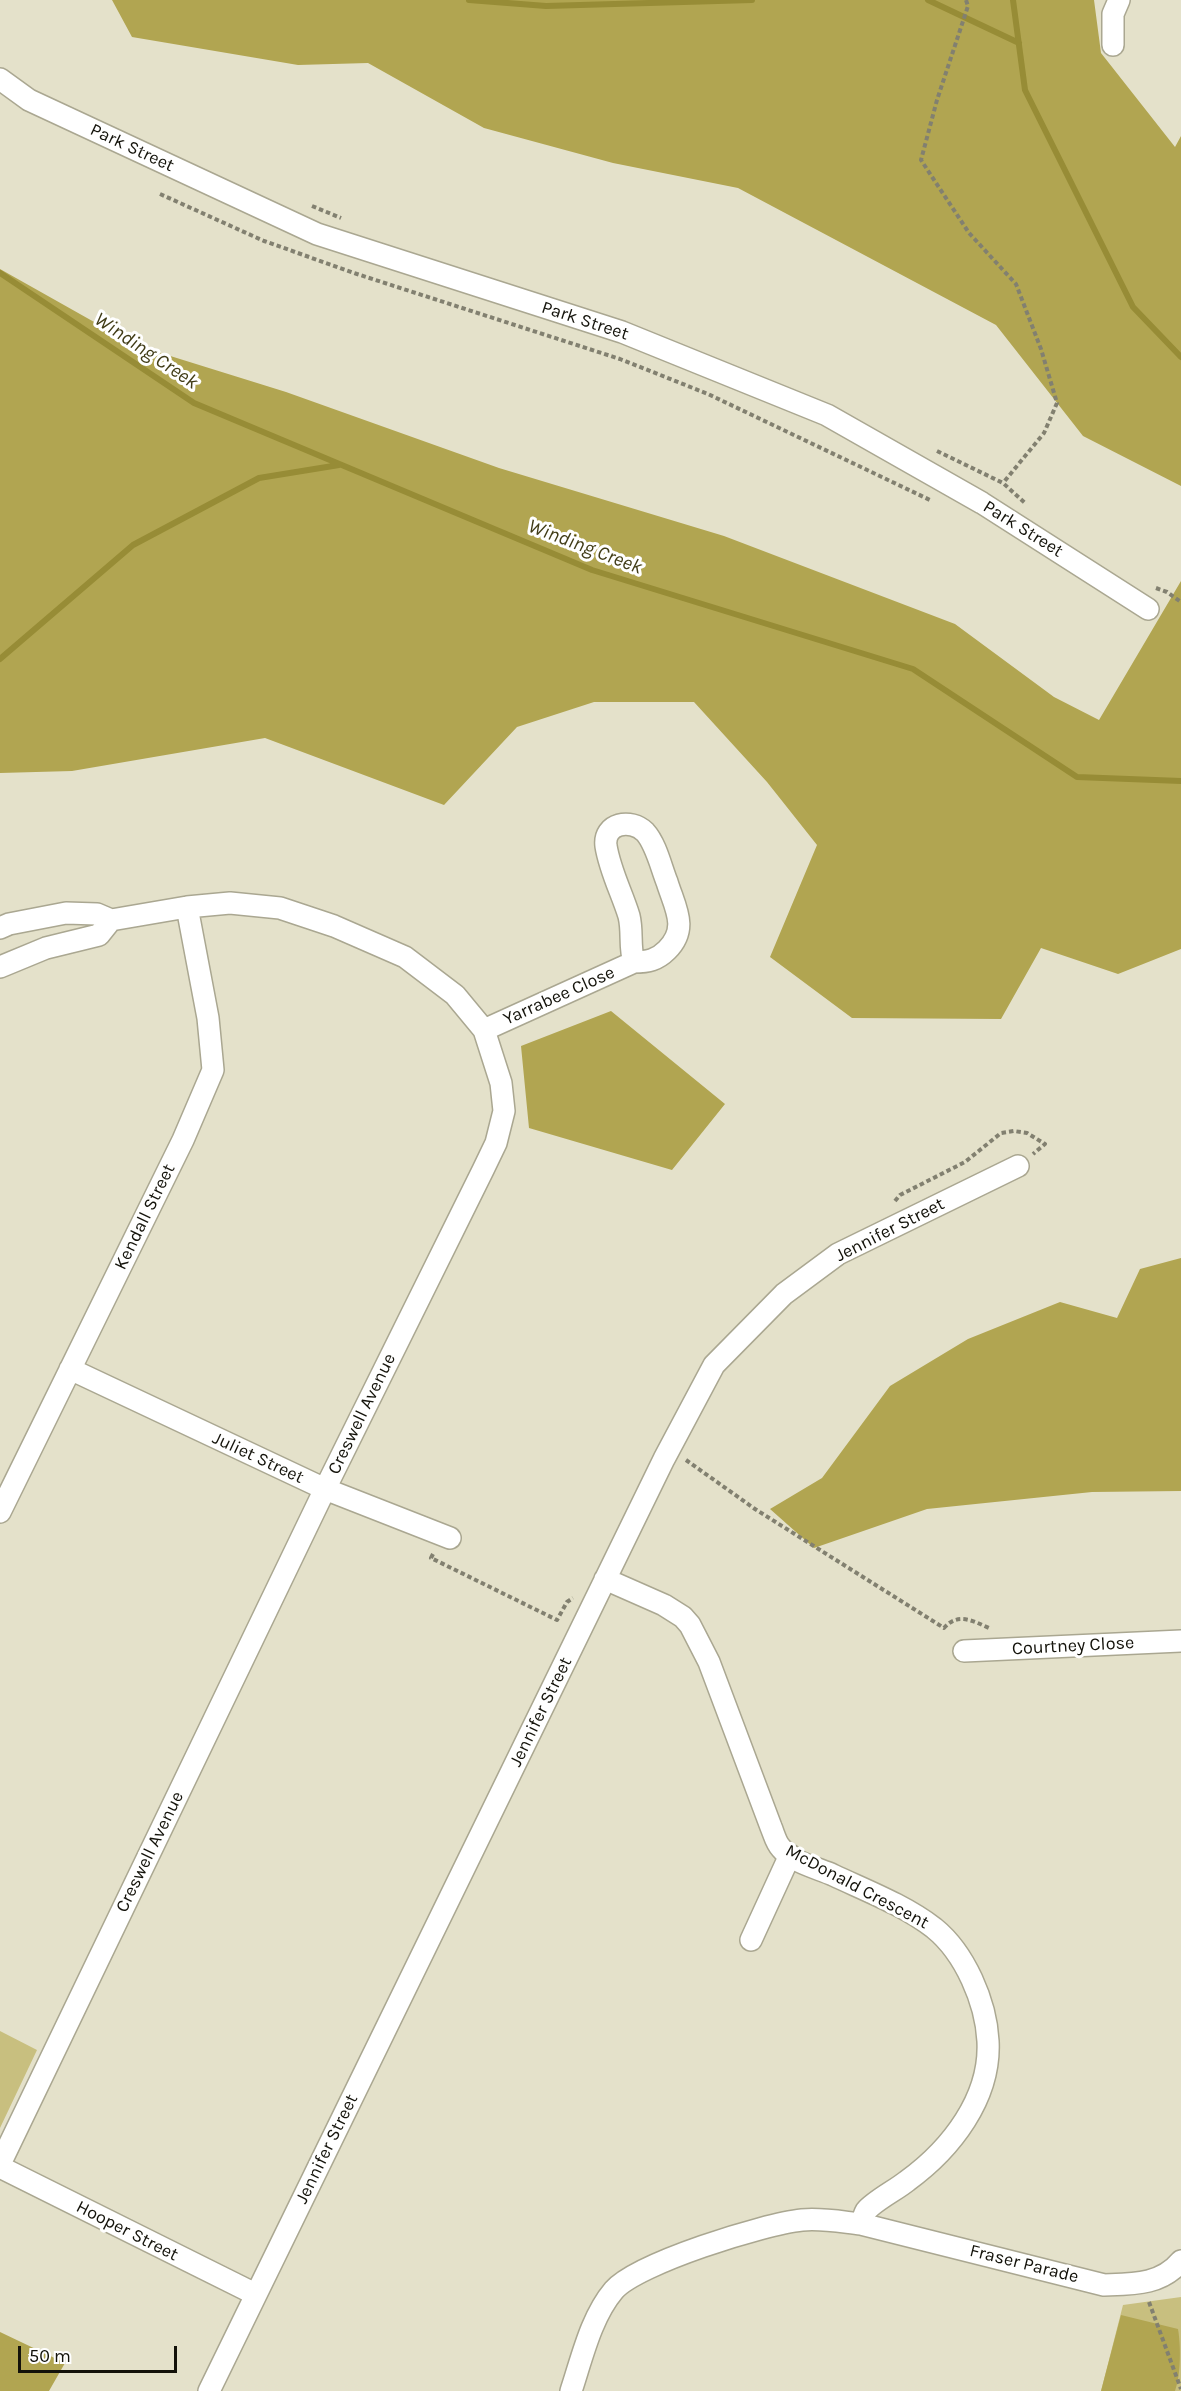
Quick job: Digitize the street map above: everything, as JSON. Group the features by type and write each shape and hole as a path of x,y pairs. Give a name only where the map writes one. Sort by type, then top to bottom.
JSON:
{"street":[{"path":"1113,45 1113,14 1119,0"},
{"name":"Park Street","path":"0,80 29,100 317,234 622,332 827,415 1003,516 1148,609"},
{"name":"Yarrabee Close","path":"484,1030 634,962 650,962 661,956 678,938 680,927 660,864 649,838 644,831 627,823 617,825 609,832 606,845 629,918 631,953 634,962"},
{"name":"Creswell Avenue","path":"0,928 9,924 66,913 97,914 111,920 187,907 230,903 279,908 334,926 405,957 455,995 484,1030 501,1083 504,1111 495,1143 325,1489 0,2165"},
{"name":"Kendall Street","path":"0,1512 183,1140 213,1070 208,1018 187,907"},
{"name":"Creswell Avenue","path":"0,968 46,948 99,935 111,920"},
{"name":"Jennifer Street","path":"209,2391 524,1750 605,1579 681,1454 714,1365 784,1294 838,1254 1018,1166"},
{"name":"Juliet Street","path":"70,1369 325,1489 450,1538"},
{"name":"McDonald Crescent","path":"605,1579 664,1605 683,1617 690,1625 709,1662 781,1849 885,1899 937,1930 975,1983 988,2032 989,2053 977,2099 947,2146 866,2211 861,2224"},
{"name":"Courtney Close","path":"964,1651 1181,1641"},
{"path":"751,1940 790,1855"},
{"name":"Hooper Street","path":"0,2165 255,2294"},
{"path":"571,2391 598,2315 614,2290 629,2277 701,2248 762,2227 819,2219 861,2224"},
{"name":"Fraser Parade","path":"861,2224 1104,2284 1142,2283 1164,2276 1181,2261"}],"path":[{"path":"966,0 968,6 937,100 921,160 969,233 1016,284 1041,348 1057,403 1044,434 1003,483"},
{"path":"160,194 274,244 357,274 620,359 653,372 708,394 932,501"},
{"path":"1003,516 1015,494"},
{"path":"1167,592 1181,602"},
{"path":"681,1454 755,1509 944,1628 949,1623 966,1618 994,1629"},
{"path":"431,1558 557,1620 567,1602 577,1595"},
{"path":"1142,2283 1181,2389"}],"shaded area":[{"path":"112,0 1094,0 1101,53 1175,147 1181,136 1181,486 1083,436 996,325 738,188 613,163 484,128 368,63 298,65 132,37"},
{"path":"0,269 135,345 286,392 499,468 724,536 955,624 1054,697 1099,720 1181,581 1181,949 1118,974 1041,948 1001,1019 852,1018 770,957 817,845 767,782 694,702 594,702 517,727 444,805 265,738 72,771 0,773"},
{"path":"611,1011 725,1104 672,1170 529,1128 521,1046"},
{"path":"1181,1258 1181,1491 1092,1492 927,1509 814,1548 770,1509 822,1478 890,1386 968,1339 1060,1302 1117,1318 1140,1269"},
{"path":"0,2031 37,2050 0,2128"},
{"path":"1181,2297 1181,2391 1101,2391 1123,2305"},
{"path":"1121,2315 1178,2329 1180,2360 1175,2391 1101,2391"},
{"path":"0,2332 65,2363 49,2391 0,2391"}],"waterway":[{"path":"469,0 546,6 752,0"},
{"path":"928,0 1019,43"},
{"path":"1013,0 1025,90 1133,307 1181,357"},
{"name":"Winding Creek","path":"0,273 194,403 592,570 913,669 1077,777 1181,781"},
{"path":"0,659 133,545 259,478 339,465"}]}
